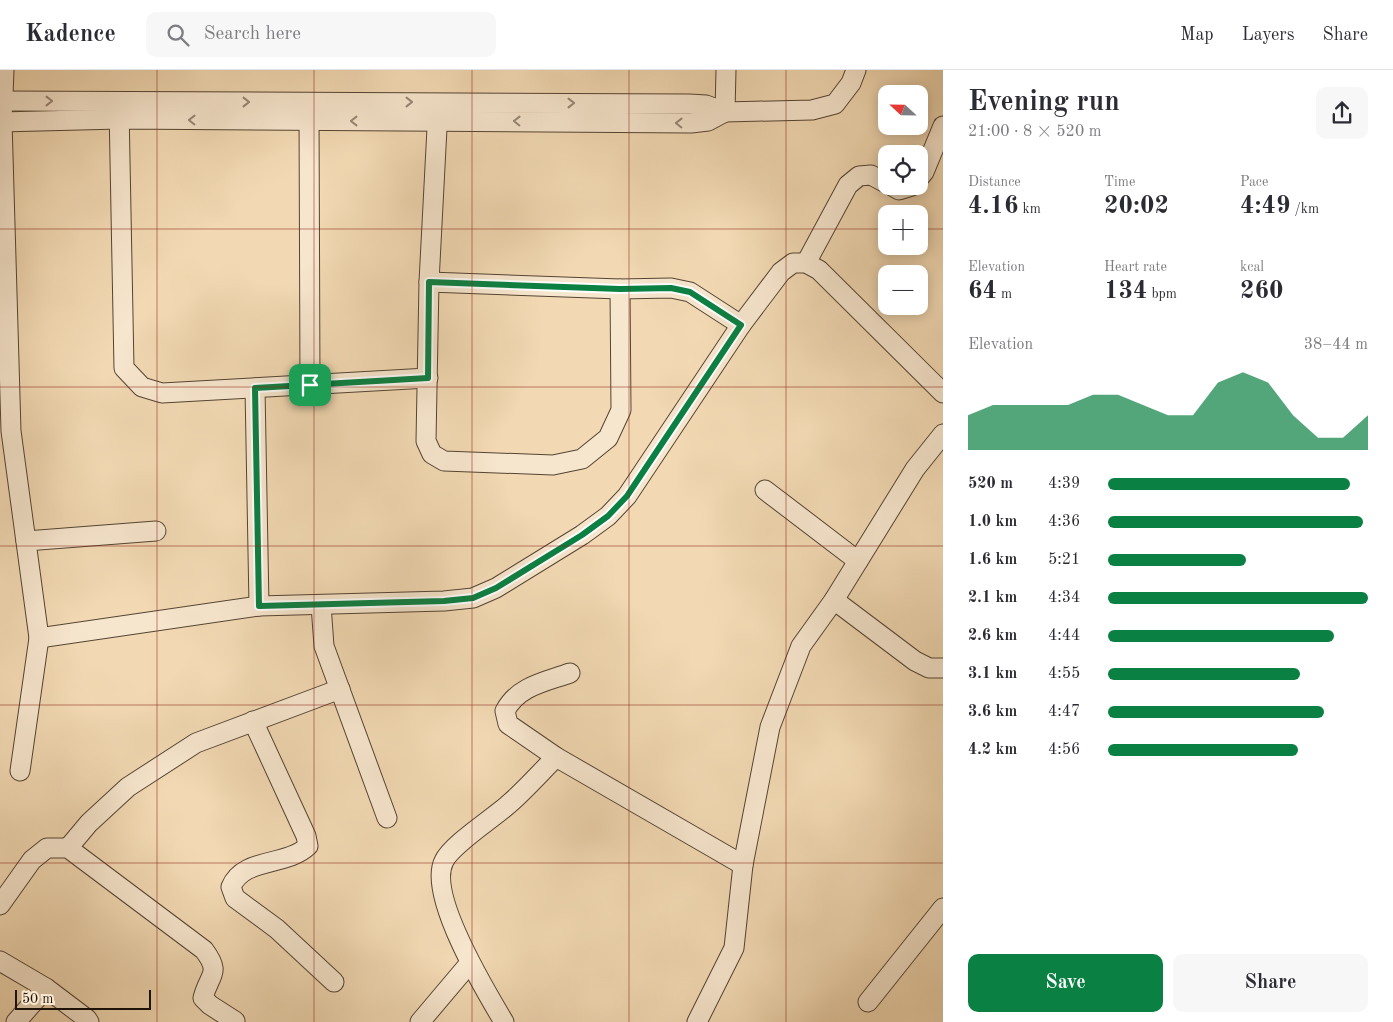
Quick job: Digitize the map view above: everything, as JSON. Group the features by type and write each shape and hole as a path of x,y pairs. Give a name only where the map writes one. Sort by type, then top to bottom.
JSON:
{"street":[{"path":"4,70 1,101 4,362 11,431 39,638 20,771"},
{"path":"726,70 726,112"},
{"path":"1,101 308,121 438,111 689,104 706,105 726,112 812,110 835,104 851,83 856,70"},
{"path":"1,122 119,110 309,102 438,111"},
{"path":"309,102 310,385"},
{"path":"119,110 124,368 142,387 162,393 428,378"},
{"path":"438,111 429,282 426,441 432,454 444,461 553,465 582,459 608,438 621,410 620,289"},
{"path":"928,162 943,126"},
{"path":"806,263 848,185 859,176 871,175 878,179"},
{"path":"39,638 259,606 444,601 473,598 496,588 582,535 608,516 627,496 741,325 781,272 793,263 806,263 819,270 943,393"},
{"path":"429,282 620,289 671,288 690,292 741,325"},
{"path":"255,388 259,606"},
{"path":"697,1022 734,948 743,865 770,727 800,646 834,600 915,469 943,434"},
{"path":"765,490 858,561"},
{"path":"26,541 156,531"},
{"path":"834,600 916,660 929,668 943,668"},
{"path":"321,604 324,646 387,818"},
{"path":"570,673 524,689 511,700 505,711 508,724 556,757 743,865"},
{"path":"68,848 89,823 128,787 196,743 340,689"},
{"path":"253,721 306,836 308,846 299,855 243,870 234,879 231,887 235,898 277,929 334,982"},
{"path":"504,1022 469,964 449,910 440,878 444,861 457,846 511,803 556,757"},
{"path":"0,905 32,860 47,848 68,848 204,950 213,962 214,974 206,986 203,998 210,1005 235,1020"},
{"path":"868,1002 943,908"},
{"path":"0,961 46,988 89,1022"},
{"path":"420,1022 469,964"},
{"path":"16,1022 46,988"}],"route":[{"path":"429,282 620,289 671,288 690,292 741,325 627,496 608,516 582,535 496,588 473,598 444,601 259,606 255,388 310,385 428,378 429,282"}]}
